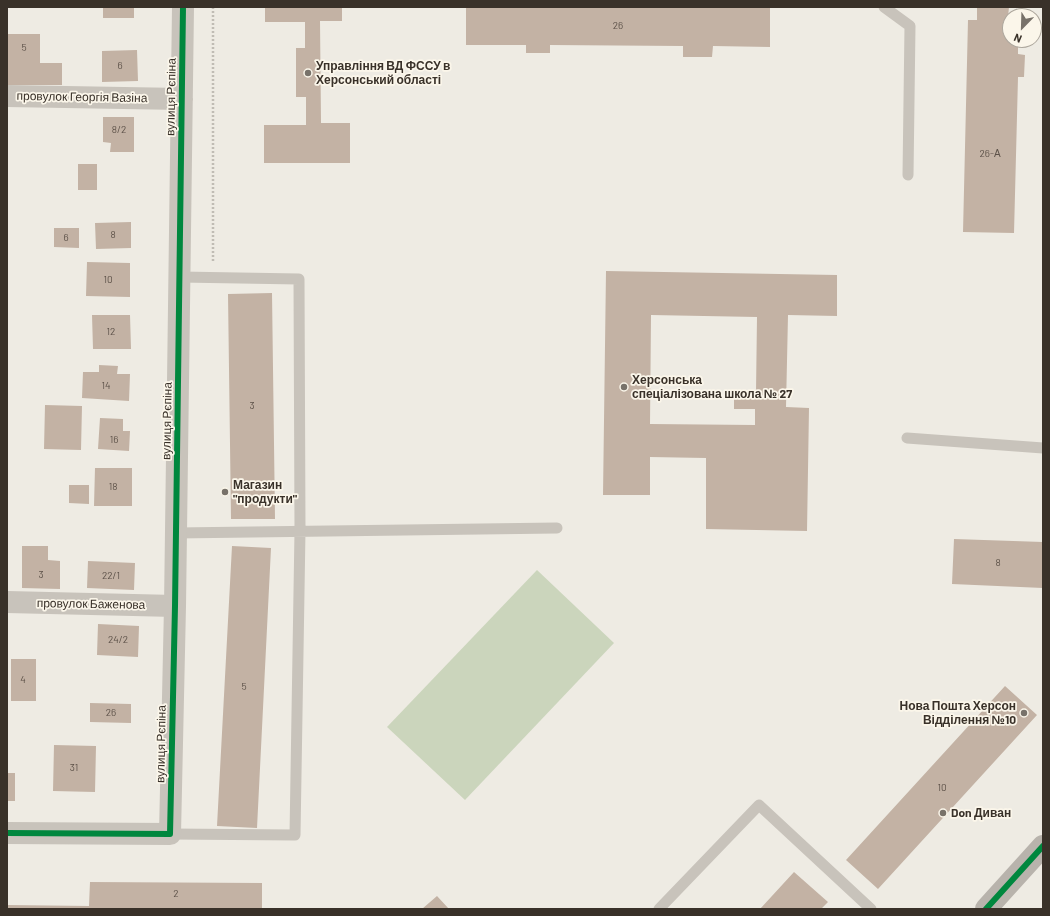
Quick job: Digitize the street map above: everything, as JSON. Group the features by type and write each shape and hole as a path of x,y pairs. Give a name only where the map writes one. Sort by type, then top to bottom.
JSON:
{"street":[{"name":"вулиця Рєпіна","path":"170,834 175,606 183,7"},
{"name":"провулок Георгія Вазіна","path":"7,96 182,99"},
{"name":"провулок Баженова","path":"7,602 175,606"},
{"path":"7,833 170,834"},
{"path":"986,909 1043,846"}],"lane":[{"path":"884,7 910,26 908,175"},
{"path":"170,834 295,835 300,531 299,279 180,278"},
{"path":"907,438 1043,448"},
{"path":"176,533 557,528"},
{"path":"659,909 759,805 867,908"}],"path":[{"path":"213,7 213,278"}],"green space":[{"path":"537,570 614,643 465,800 387,727"}],"building":[{"path":"103,7 134,7 134,18 103,18"},
{"name":"Управління ВД ФССУ в Херсонський області","path":"265,7 342,7 342,21 320,21 321,123 350,123 350,163 264,163 264,125 306,125 306,97 296,97 296,48 305,48 305,22 265,22"},
{"path":"466,7 770,7 770,47 713,46 712,57 683,57 683,46 550,45 550,53 526,53 526,45 466,45"},
{"path":"977,7 1009,7 1002,8 1002,48 1018,48 1018,54 1025,55 1024,77 1018,77 1014,233 963,232 968,20 977,20"},
{"path":"7,34 40,34 40,63 62,63 62,85 7,85"},
{"path":"137,50 138,81 102,82 102,51"},
{"path":"103,117 134,117 134,152 110,152 111,143 103,142"},
{"path":"78,164 97,164 97,190 78,190"},
{"path":"131,222 131,248 96,249 95,223"},
{"path":"54,228 79,228 79,248 54,247"},
{"path":"87,262 130,263 130,297 86,296"},
{"path":"606,271 837,275 837,316 788,315 786,407 809,408 807,531 706,529 706,458 650,457 650,495 603,495","holes":["651,315 757,317 756,392 734,392 734,409 755,409 755,425 650,424"]},
{"path":"272,293 275,519 231,519 228,294"},
{"path":"92,315 130,315 131,349 93,349"},
{"path":"99,365 118,366 117,374 130,374 129,401 82,398 83,372 99,372"},
{"path":"45,405 82,406 81,450 44,449"},
{"path":"100,418 123,419 123,431 130,431 129,451 98,449"},
{"path":"95,468 132,468 132,506 94,506"},
{"path":"69,485 89,485 89,504 69,503"},
{"path":"954,539 1043,542 1043,588 952,584"},
{"path":"22,546 48,546 48,560 60,561 60,589 22,588"},
{"path":"232,546 271,548 257,828 217,826"},
{"path":"88,561 135,563 134,590 87,588"},
{"path":"98,624 139,626 138,657 97,655"},
{"path":"11,659 36,659 36,701 11,701"},
{"path":"1005,686 1037,715 878,889 846,860"},
{"path":"90,703 131,704 131,723 90,722"},
{"path":"54,745 96,746 95,792 53,791"},
{"path":"7,773 15,773 15,801 7,801"},
{"path":"794,872 828,902 821,909 760,909"},
{"path":"90,882 262,883 262,909 7,909 7,905 89,906"},
{"path":"437,896 449,909 422,909"}],"cycle path":[{"path":"7,833 170,834 175,606 183,7"},
{"path":"986,909 1043,846"}],"place":[{"name":"Управління ВД ФССУ в Херсонський області","path":"308,73"},
{"name":"Херсонська спеціалізована школа № 27","path":"624,387"},
{"name":"Магазин \"продукти\"","path":"225,492"},
{"name":"Нова Пошта Херсон Відділення №10","path":"1024,713"},
{"name":"Don Диван","path":"943,813"}]}
